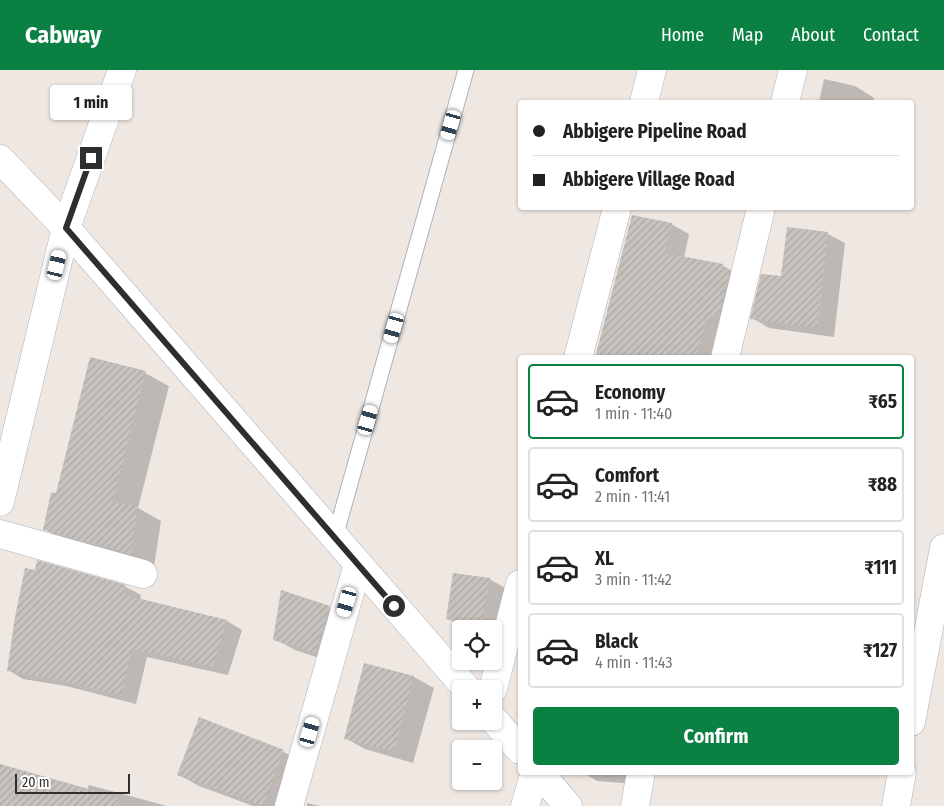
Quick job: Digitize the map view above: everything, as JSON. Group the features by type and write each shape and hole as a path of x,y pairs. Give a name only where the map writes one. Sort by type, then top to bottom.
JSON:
{"street":[{"path":"0,502 66,228 122,70"},
{"path":"644,100 652,70"},
{"path":"786,100 793,70"},
{"path":"0,159 66,228 459,680"},
{"path":"579,355 616,210"},
{"path":"726,355 761,210"},
{"path":"0,534 143,574"},
{"path":"914,710 938,612 944,548"},
{"path":"289,806 358,564"},
{"path":"495,680 518,592"},
{"path":"502,729 518,748"},
{"path":"524,806 534,775"},
{"path":"542,775 568,806"},
{"path":"635,806 640,775"},
{"path":"896,806 901,775"}],"lane":[{"path":"335,537 466,70"}],"building":[{"path":"632,215 672,223 665,253 723,264 722,269 730,270 719,315 713,314 712,320 706,319 697,355 596,355"},
{"path":"787,227 828,232 818,328 750,319 761,274 781,276"},
{"path":"90,357 146,371 113,502 138,506 131,554 43,530 51,492 56,493"},
{"path":"37,560 126,585 125,595 227,620 213,667 132,649 121,696 50,678 7,671 25,568 35,570"},
{"path":"453,573 490,578 483,620 446,619"},
{"path":"281,590 330,606 315,653 273,640"},
{"path":"364,663 414,676 394,752 344,739"},
{"path":"199,717 284,750 263,806 177,775"},
{"path":"0,764 117,797 116,806 0,806"}],"route":[{"path":"91,158 66,228 394,606"}]}
